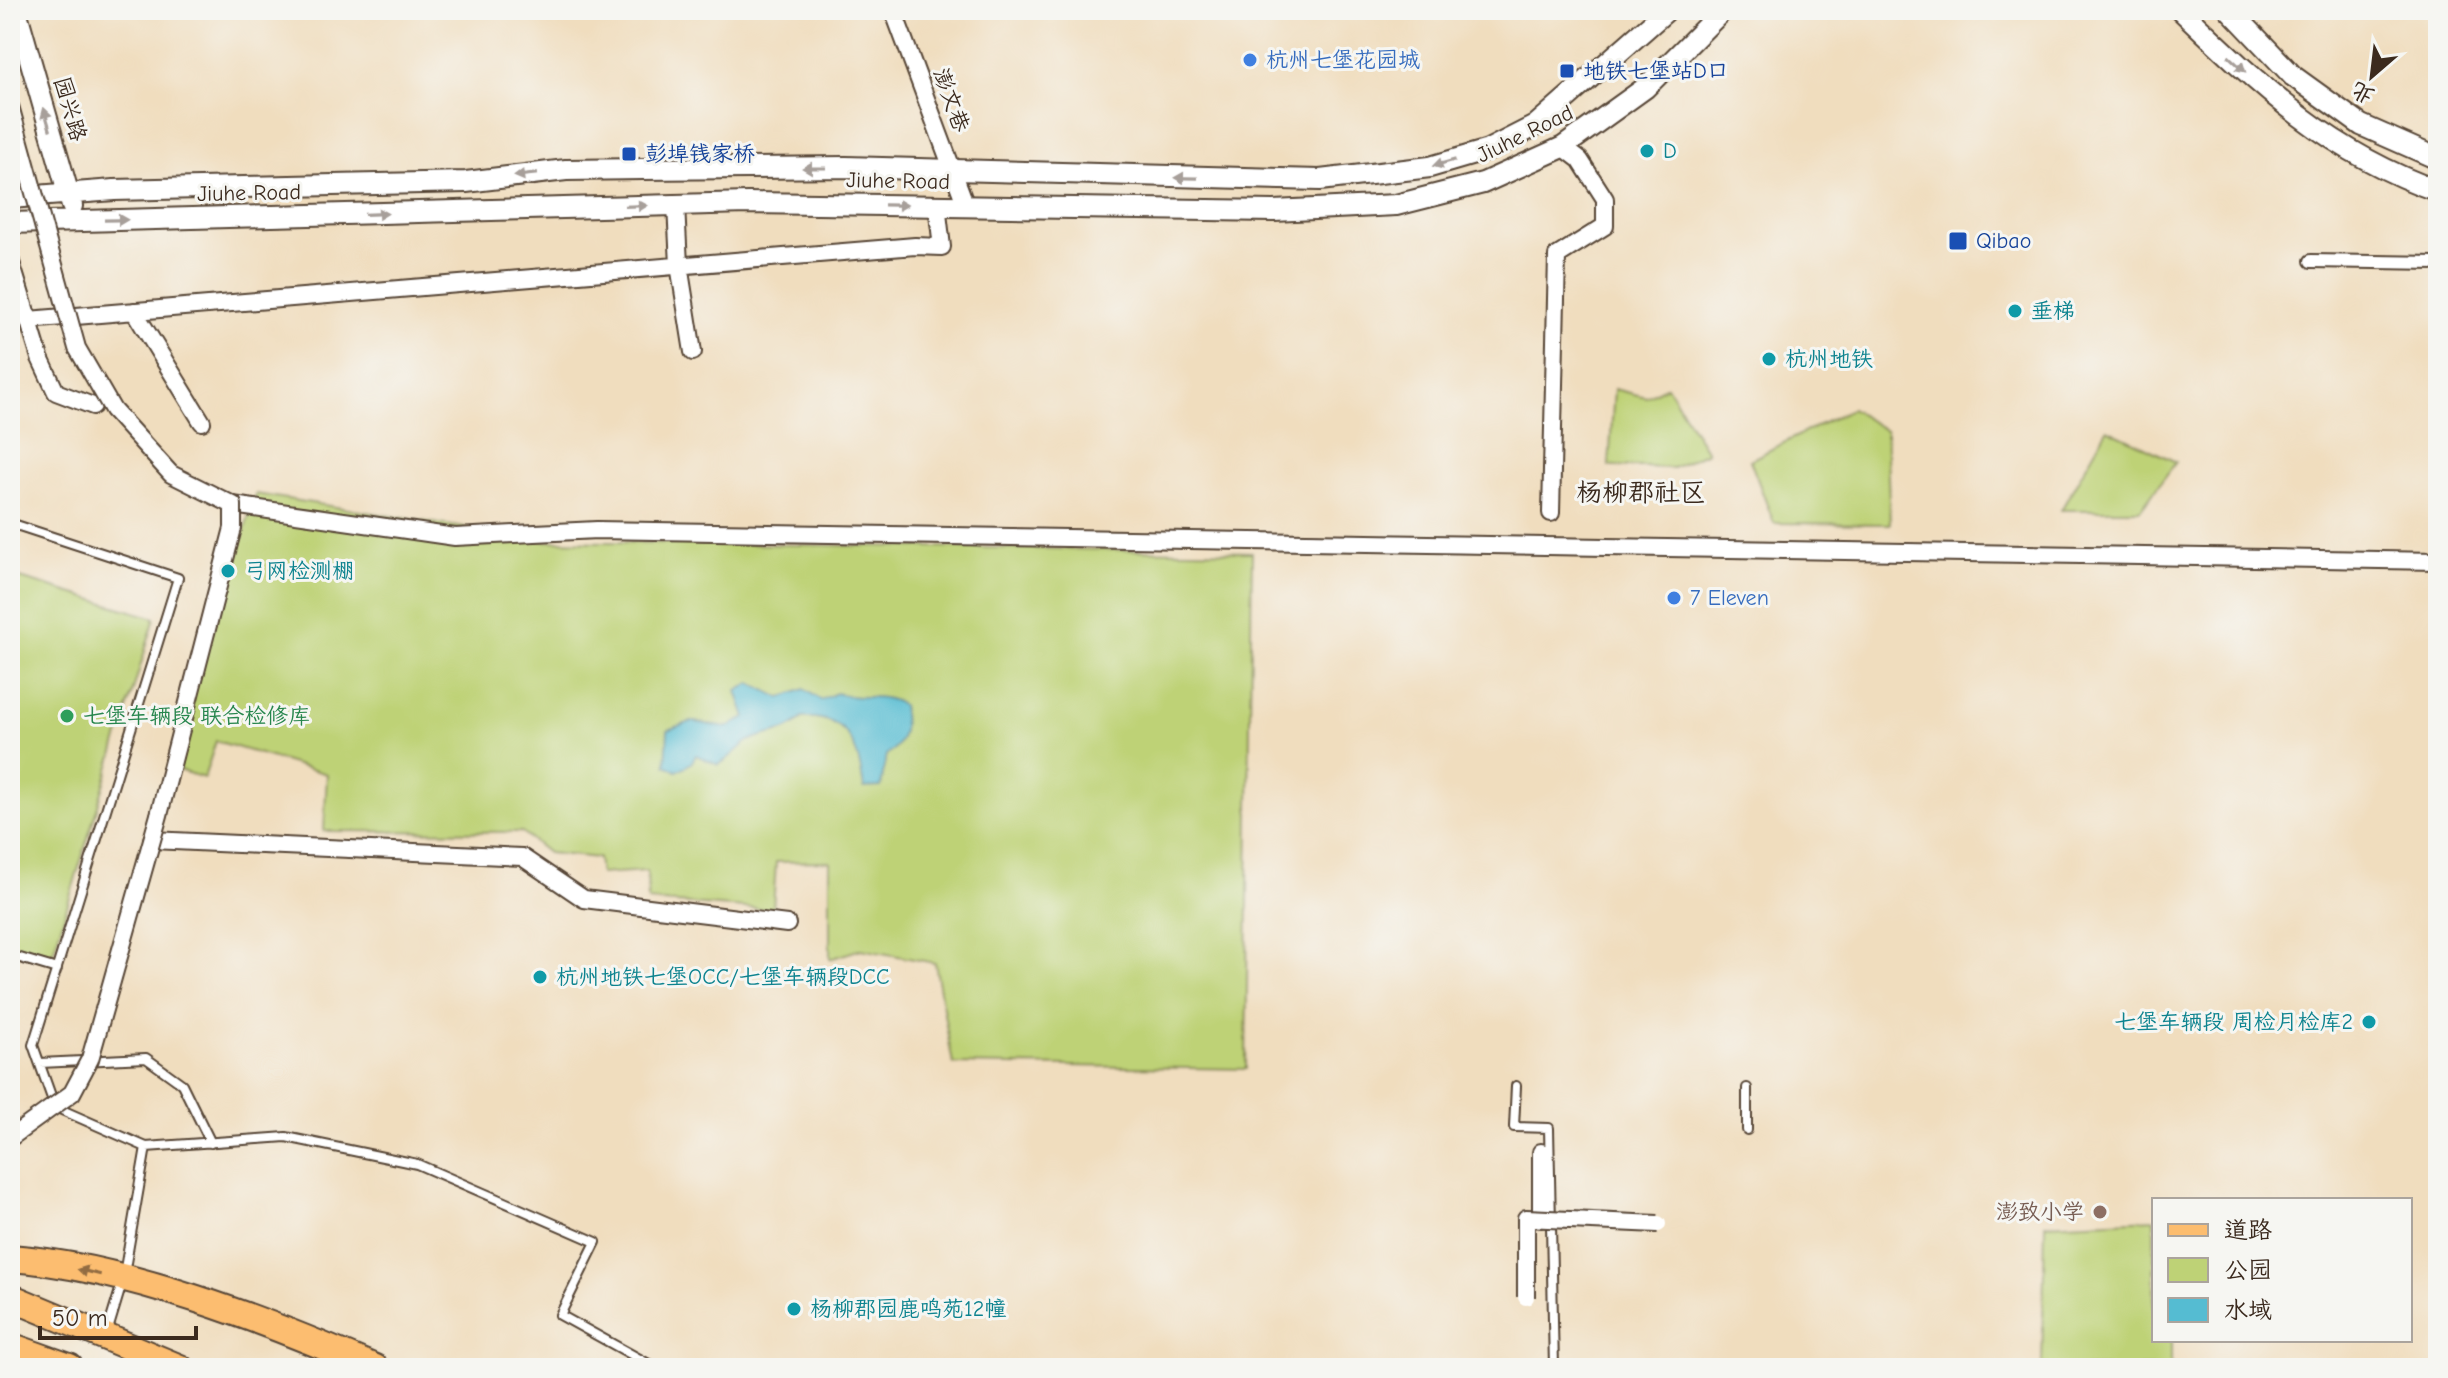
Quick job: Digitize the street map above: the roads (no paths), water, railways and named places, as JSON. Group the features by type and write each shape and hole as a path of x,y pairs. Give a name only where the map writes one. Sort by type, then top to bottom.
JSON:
{"highway":[{"path":"10,1347 69,1368"}],"main road":[{"path":"10,1258 166,1289 375,1368"},
{"path":"10,1297 180,1368"}],"street":[{"name":"园兴路","path":"16,10 77,221"},
{"name":"澎文巷","path":"893,10 966,206"},
{"name":"Jiuhe Road","path":"10,198 466,182 566,170 846,167 1320,180 1430,167 1488,150 1535,126 1667,10"},
{"name":"Jiuhe Road","path":"10,223 676,205 937,205 1274,211 1396,205 1483,183 1563,147 1645,88 1723,10"},
{"path":"2181,10 2274,98 2309,126 2361,159 2438,191"},
{"path":"2230,10 2304,84 2361,125 2438,159"},
{"path":"10,106 77,348 113,410 171,474 233,505 455,537 597,530 2438,561"},
{"path":"1551,513 1557,256 1605,226 1605,199 1580,160 1563,147"},
{"path":"676,205 679,265 693,352"},
{"path":"28,320 915,246 942,247 937,205"},
{"path":"10,259 28,320 56,392 93,406"},
{"path":"2311,261 2438,263"},
{"path":"134,311 202,422"},
{"path":"10,1138 72,1093 90,1059 152,840 233,528 233,505"},
{"path":"152,840 522,857 584,899 787,924"},
{"path":"1541,1152 1541,1219"},
{"path":"1526,1297 1526,1218 1658,1224"}],"lane":[{"path":"10,523 178,578 33,1045 55,1107 146,1147 286,1137 417,1164 596,1242 560,1315 656,1368"},
{"path":"10,955 57,969"},
{"path":"40,1063 146,1058 182,1084 211,1143"},
{"path":"1516,1086 1514,1127 1549,1128 1554,1368"},
{"path":"1747,1088 1747,1130"},
{"path":"10,1125 38,1126 55,1107"},
{"path":"105,1337 123,1280 146,1147"}],"water":[{"path":"751,683 781,698 804,689 821,700 836,693 887,698 902,705 903,733 897,745 886,755 881,787 864,788 859,760 849,737 832,722 818,719 802,718 784,730 749,741 718,765 696,755 691,763 677,771 666,765 668,730 692,722 720,727 746,717 737,691"}],"place":[{"name":"杭州七堡花园城","path":"1250,60"},
{"name":"地铁七堡站D口","path":"1567,71"},
{"name":"D","path":"1647,151"},
{"name":"彭埠钱家桥","path":"629,154"},
{"name":"Qibao","path":"1958,241"},
{"name":"垂梯","path":"2015,311"},
{"name":"杭州地铁","path":"1769,359"},
{"name":"弓网检测棚","path":"228,571"},
{"name":"7 Eleven","path":"1674,598"},
{"name":"七堡车辆段 联合检修库","path":"67,716"},
{"name":"杭州地铁七堡OCC/七堡车辆段DCC","path":"540,977"},
{"name":"七堡车辆段 周检月检库2","path":"2369,1022"},
{"name":"澎致小学","path":"2100,1212"},
{"name":"杨柳郡园鹿鸣苑12幢","path":"794,1309"}],"district":[{"name":"杨柳郡社区","path":"1641,493"}]}
